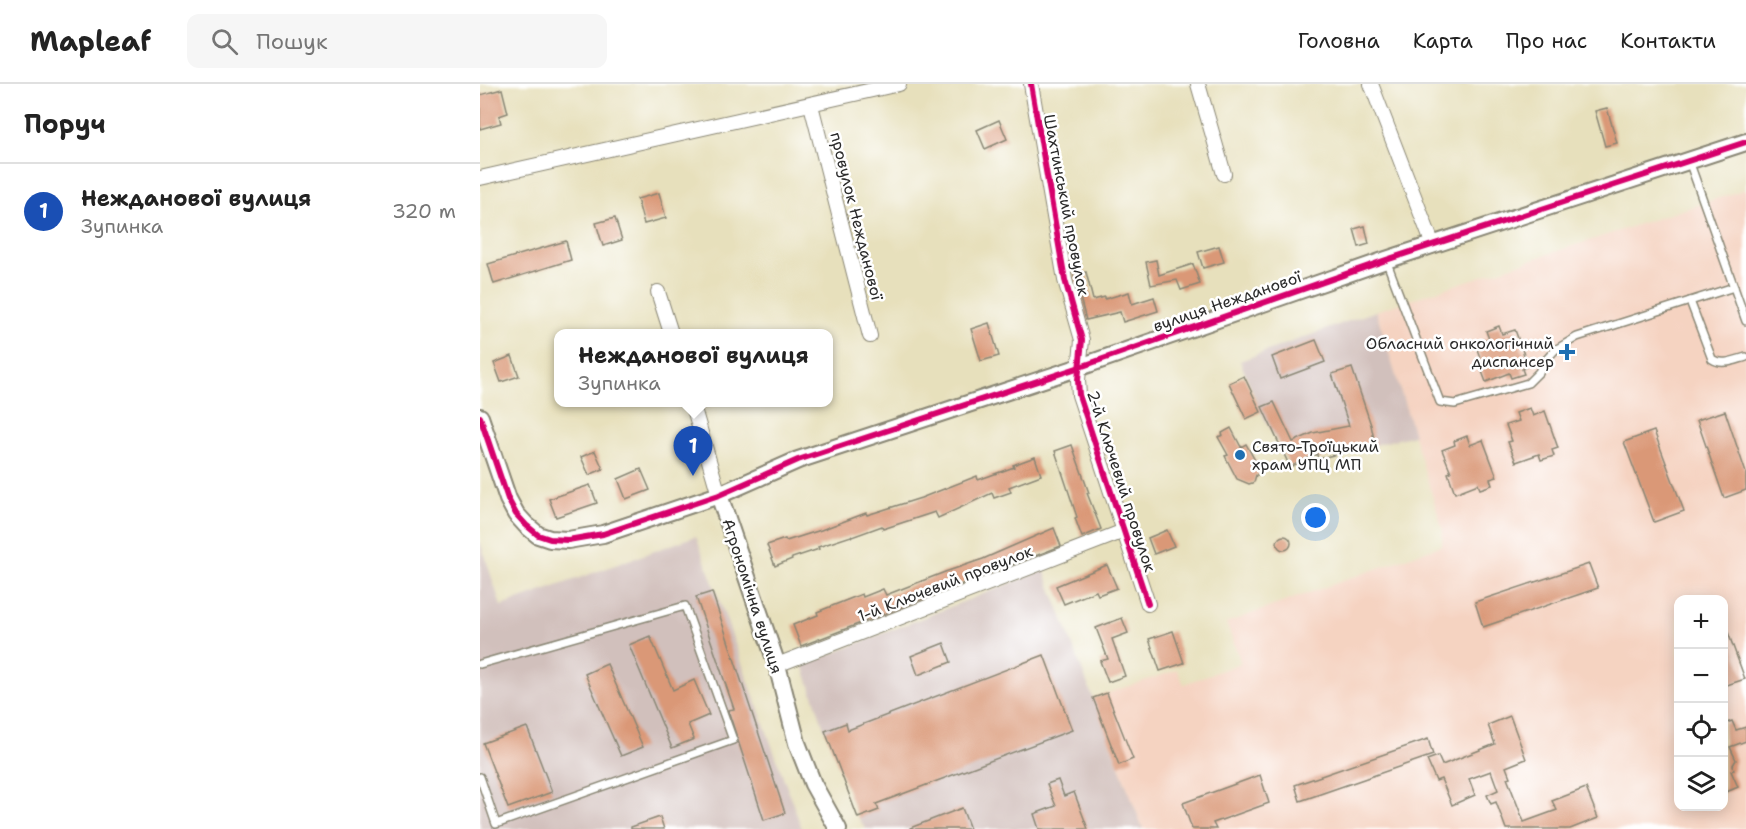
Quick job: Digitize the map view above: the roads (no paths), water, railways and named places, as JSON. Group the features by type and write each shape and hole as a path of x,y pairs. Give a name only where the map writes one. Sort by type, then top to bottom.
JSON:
{"street":[{"path":"480,178 899,84"},
{"name":"Шахтинський провулок","path":"1031,84 1065,279 1082,340 1080,366"},
{"path":"1198,84 1224,174"},
{"path":"1371,84 1433,245"},
{"name":"провулок Нежданової","path":"811,105 870,336"},
{"name":"вулиця Нежданової","path":"719,495 798,460 1080,366 1386,260 1746,142"},
{"path":"658,292 670,329"},
{"name":"2-й Ключевий провулок","path":"1080,366 1078,395 1148,604"},
{"path":"480,417 485,447 516,514 538,535 568,540 603,534 719,495 693,407"},
{"name":"Агрономічна вулиця","path":"719,495 777,665 797,743 813,784 838,829"},
{"name":"1-й Ключевий провулок","path":"777,665 1124,531"}],"lane":[{"path":"1689,161 1746,321"},
{"path":"1386,260 1440,402 1447,404 1455,404 1528,382 1539,372 1554,350 1577,337 1734,287"},
{"path":"1690,301 1712,359 1722,363 1746,357"},
{"path":"480,664 685,606 732,740 496,824 480,777"}],"place":[{"name":"Обласний онкологічний диспансер","path":"1567,352"},
{"name":"Свято-Троїцький храм УПЦ МП","path":"1240,455"},
{"name":"Нежданової вулиця","path":"693,476"}]}
